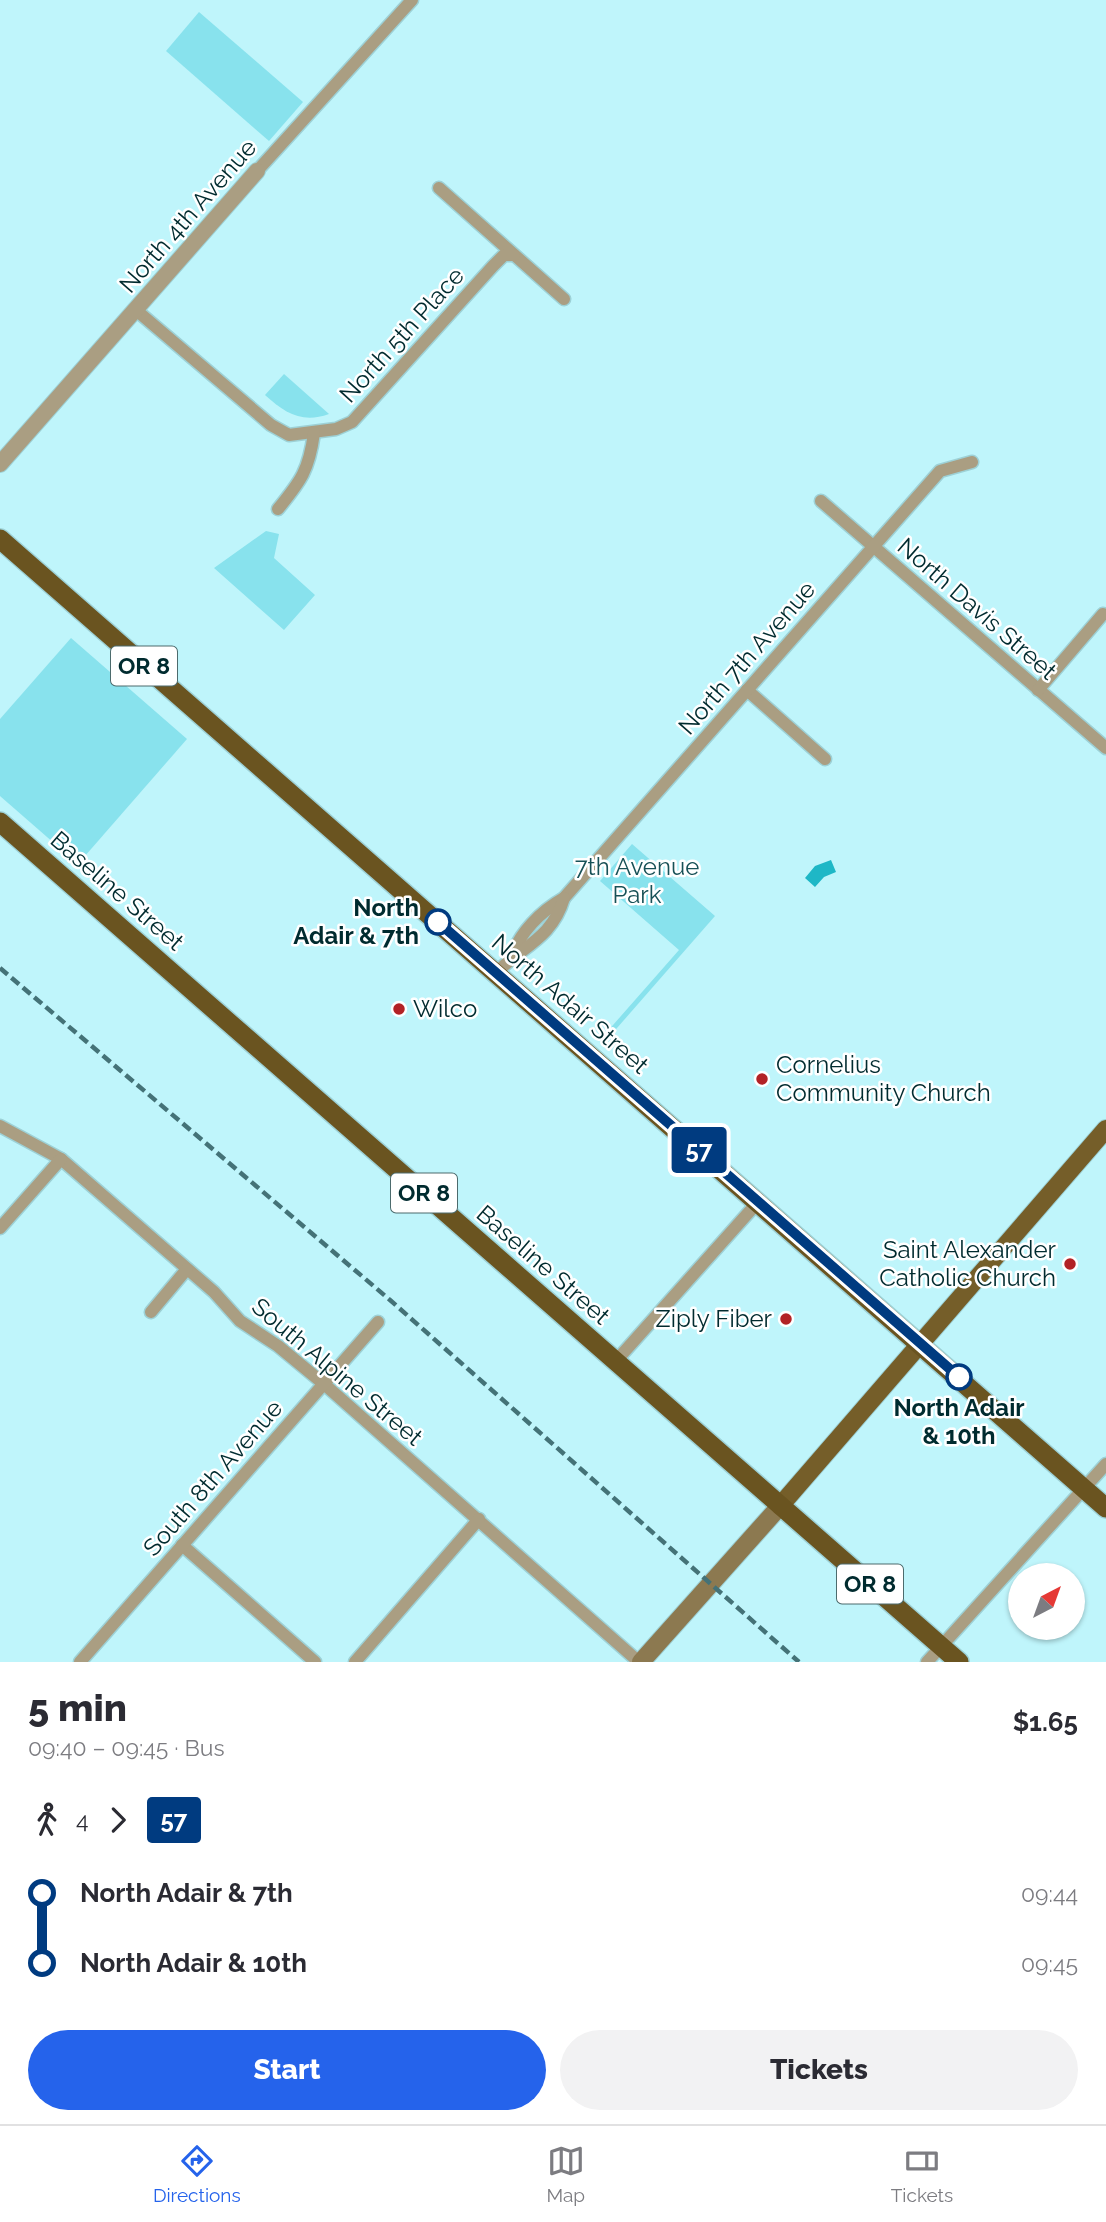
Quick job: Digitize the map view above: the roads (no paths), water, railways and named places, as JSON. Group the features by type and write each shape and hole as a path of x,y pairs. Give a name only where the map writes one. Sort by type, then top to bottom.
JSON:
{"highway":[{"name":"North Adair Street","path":"0,540 1106,1507"},
{"name":"Baseline Street","path":"0,822 959,1662"}],"main road":[{"path":"640,1662 1106,1129"}],"street":[{"name":"North 4th Avenue","path":"0,464 257,171 412,0"},
{"path":"439,187 564,299"},
{"name":"North 5th Place","path":"314,433 336,429 365,411 492,266 504,255 514,255"},
{"path":"136,310 271,425 289,435 314,433 310,463 303,479 278,509"},
{"name":"North 7th Avenue","path":"496,973 511,958 516,942 549,906 564,898 940,471 972,462"},
{"name":"North Davis Street","path":"821,501 1106,748"},
{"path":"1038,690 1103,614"},
{"path":"747,690 825,759"},
{"name":"South Alpine Street","path":"0,1126 61,1159 214,1292 240,1321 278,1346 324,1384 640,1662"},
{"path":"0,1228 61,1159"},
{"path":"616,1361 758,1202"},
{"path":"151,1312 187,1269"},
{"name":"South 8th Avenue","path":"80,1662 378,1322"},
{"path":"927,1662 1106,1464"},
{"path":"355,1662 479,1519"},
{"path":"182,1545 315,1662"}],"railway":[{"path":"0,968 390,1300 799,1662"}],"place":[{"name":"North Adair & 7th","path":"438,922"},
{"name":"Wilco","path":"399,1009"},
{"name":"Cornelius Community Church","path":"762,1079"},
{"name":"Saint Alexander Catholic Church","path":"1070,1264"},
{"name":"Ziply Fiber","path":"786,1319"},
{"name":"North Adair & 10th","path":"959,1377"}],"park label":[{"name":"7th Avenue Park","path":"637,881"}]}
